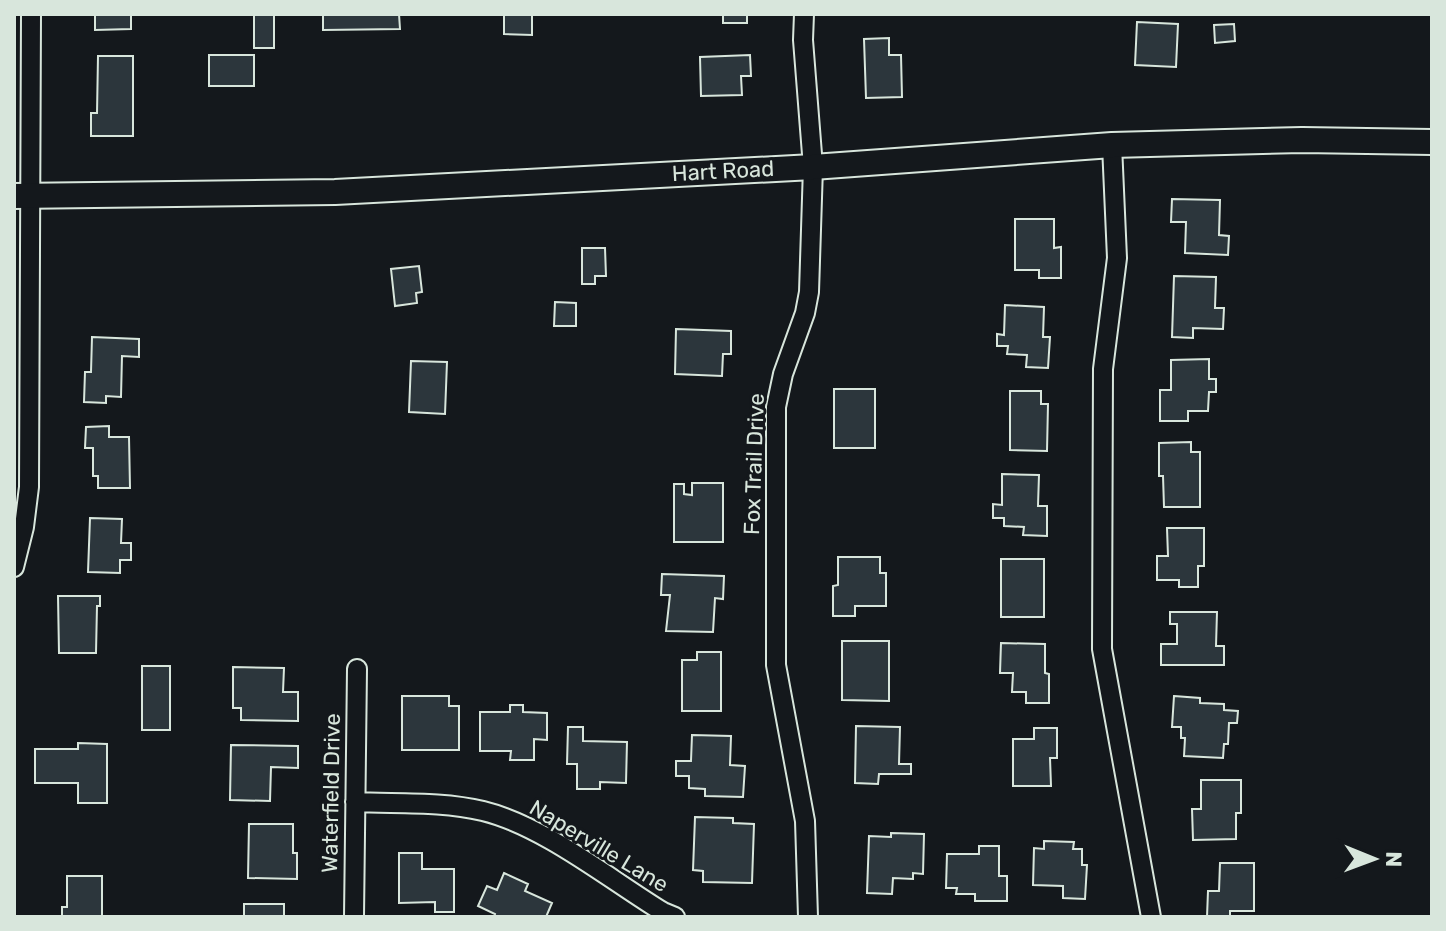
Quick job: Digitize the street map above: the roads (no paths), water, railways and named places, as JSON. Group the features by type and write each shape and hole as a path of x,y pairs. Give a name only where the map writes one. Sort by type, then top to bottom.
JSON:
{"street":[{"path":"14,567 24,527 29,487 22,195 31,14"},
{"name":"Fox Trail Drive","path":"804,14 803,40 813,167 809,292 776,407 774,608 776,665 805,821 808,917"},
{"name":"Hart Road","path":"22,195 335,192 813,167 1112,145 1302,140 1432,142"},
{"path":"1112,145 1117,258 1103,369 1102,649 1151,917"},
{"name":"Waterfield Drive","path":"354,917 357,669"},
{"name":"Naperville Lane","path":"355,802 459,806 509,819 675,917"}]}
